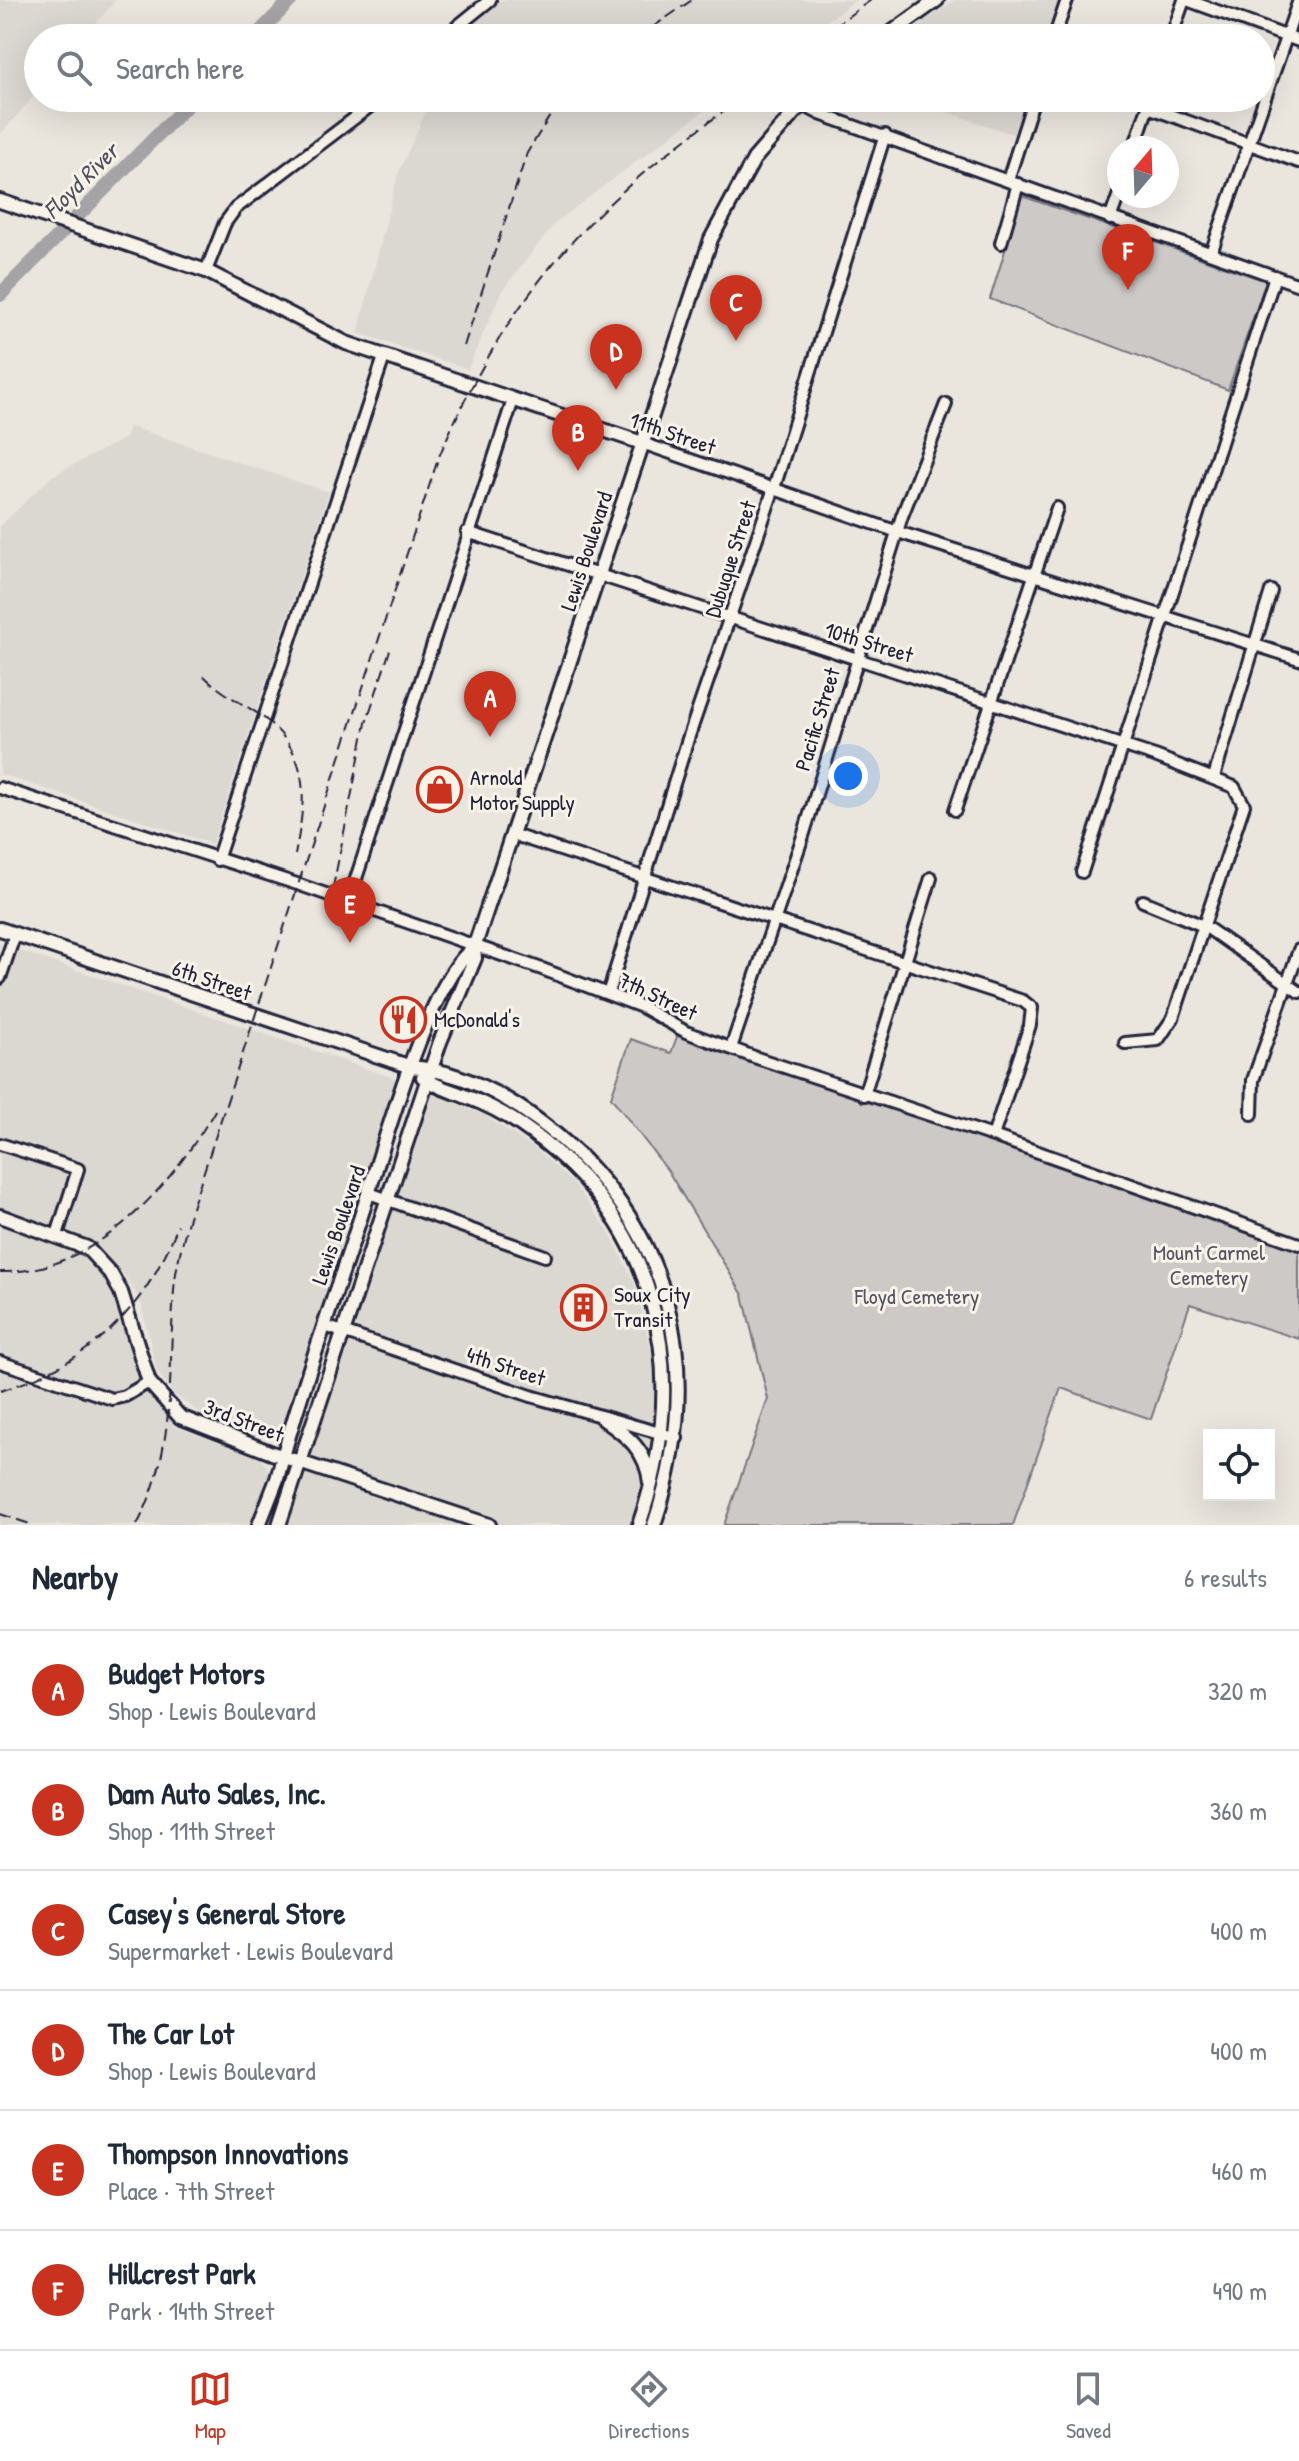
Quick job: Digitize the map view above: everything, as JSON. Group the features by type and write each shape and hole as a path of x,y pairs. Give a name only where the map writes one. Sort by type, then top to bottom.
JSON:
{"main road":[{"path":"904,24 937,0"},
{"name":"Lewis Boulevard","path":"279,1525 386,1199 429,1075 475,958 474,948 723,210 754,159 795,112"},
{"name":"11th Street","path":"0,201 206,271 314,328 384,357 642,443"},
{"name":"6th Street","path":"0,929 429,1075"},
{"name":"Lewis Boulevard","path":"259,1525 411,1067 440,996 462,956 474,948"},
{"path":"429,1075 521,1125 575,1170 608,1211 635,1260 655,1310 665,1384 662,1436 639,1525"},
{"path":"429,1075 498,1095 525,1111 571,1147 624,1209 653,1263 673,1327 680,1384 677,1438 654,1525"},
{"path":"0,1216 87,1248 111,1274 121,1292 149,1382"},
{"name":"3rd Street","path":"149,1382 180,1417 300,1463 489,1525"},
{"path":"602,1418 639,1448 646,1460 651,1488"}],"street":[{"path":"1059,24 1067,0"},
{"path":"1177,24 1186,0 1252,24"},
{"path":"1275,69 1299,0"},
{"path":"460,24 486,2"},
{"path":"1275,33 1299,41"},
{"path":"206,271 225,223 236,208 363,112"},
{"path":"818,112 1299,285"},
{"path":"1001,243 1030,112"},
{"path":"1138,136 1147,112"},
{"path":"1173,112 1247,144 1299,162"},
{"path":"1211,253 1259,112"},
{"name":"Dubuque Street","path":"608,994 732,619 885,135"},
{"path":"1110,219 1114,208"},
{"path":"1082,872 1275,276"},
{"path":"217,860 384,357"},
{"path":"348,903 467,532 513,400"},
{"name":"Pacific Street","path":"731,1048 898,532 946,404"},
{"name":"11th Street","path":"642,443 898,532 1299,659"},
{"path":"955,810 1057,508"},
{"name":"10th Street","path":"467,532 1123,745 1234,787 1241,796 1243,809 1206,927"},
{"path":"1214,777 1271,591"},
{"name":"7th Street","path":"0,788 348,903 608,994 642,1007 686,1032 1299,1244"},
{"path":"514,835 644,880 1005,992 1032,1008 993,1136"},
{"path":"864,1095 931,878"},
{"path":"1143,901 1206,927 1299,992"},
{"path":"1125,1043 1153,1042 1165,1034 1206,927"},
{"path":"0,978 15,934"},
{"path":"1252,1114 1253,1080 1299,950"},
{"path":"0,1144 78,1169 57,1235"},
{"path":"369,1193 545,1256"},
{"name":"4th Street","path":"325,1326 602,1418 677,1438"},
{"path":"0,1362 112,1399 125,1396 149,1382"}],"shaded area":[{"path":"0,0 116,0 95,24 24,24 24,107 0,135"},
{"path":"500,0 856,0 823,24 467,24"},
{"path":"954,0 1067,0 1059,24 921,24"},
{"path":"426,112 702,112 556,222 501,292 468,369 358,333 398,174"},
{"path":"947,112 1029,112 1021,137"},
{"path":"129,426 329,492 212,844 0,774 0,526 52,476 125,438"},
{"path":"0,944 397,1079 277,1438 202,1414 174,1395 157,1371 140,1300 122,1272 97,1247 62,1228 60,1233 0,1213"},
{"path":"432,1094 484,1115 536,1149 574,1184 608,1230 635,1284 654,1362 658,1428 633,1525 288,1525"},
{"path":"0,1224 74,1249 101,1269 116,1294 141,1381 175,1417 174,1426 259,1458 265,1464 270,1472 268,1484 251,1525 0,1525"}],"green space":[{"path":"1022,196 1266,281 1228,390 990,299"},
{"name":"Floyd Cemetery","path":"678,1034 1299,1249 1299,1339 1190,1304 1151,1419 1061,1388 1013,1525 724,1525 768,1399 743,1295 668,1171 611,1097 631,1039 671,1053"}],"waterway":[{"name":"Floyd River","path":"268,24 291,0"},
{"name":"Floyd River","path":"0,295 180,112"}],"railway":[{"path":"657,24 692,0"},
{"path":"838,24 871,0"},
{"path":"464,346 527,153 552,112"},
{"path":"137,1525 150,1496 165,1439 175,1281 189,1217 438,459 494,347 561,254 643,173 723,112"},
{"path":"329,907 366,723 391,647"},
{"path":"204,676 260,715 289,745 302,778 303,796 295,855"},
{"path":"0,1272 36,1268 69,1258 100,1241 154,1194 178,1166 217,1107"},
{"path":"0,1391 60,1366 86,1350 109,1330 130,1309 148,1284 178,1225"},
{"path":"0,1514 33,1525"}],"place":[{"name":"Hillcrest Park","path":"1128,290"},
{"name":"Casey's General Store","path":"736,341"},
{"name":"The Car Lot","path":"616,390"},
{"name":"Dam Auto Sales, Inc.","path":"578,471"},
{"name":"Budget Motors","path":"490,737"},
{"name":"Arnold Motor Supply","path":"439,790"},
{"name":"Thompson Innovations","path":"350,943"},
{"name":"McDonald's","path":"403,1019"},
{"name":"Soux City Transit","path":"583,1307"}],"park label":[{"name":"Mount Carmel Cemetery","path":"1209,1264"}]}
